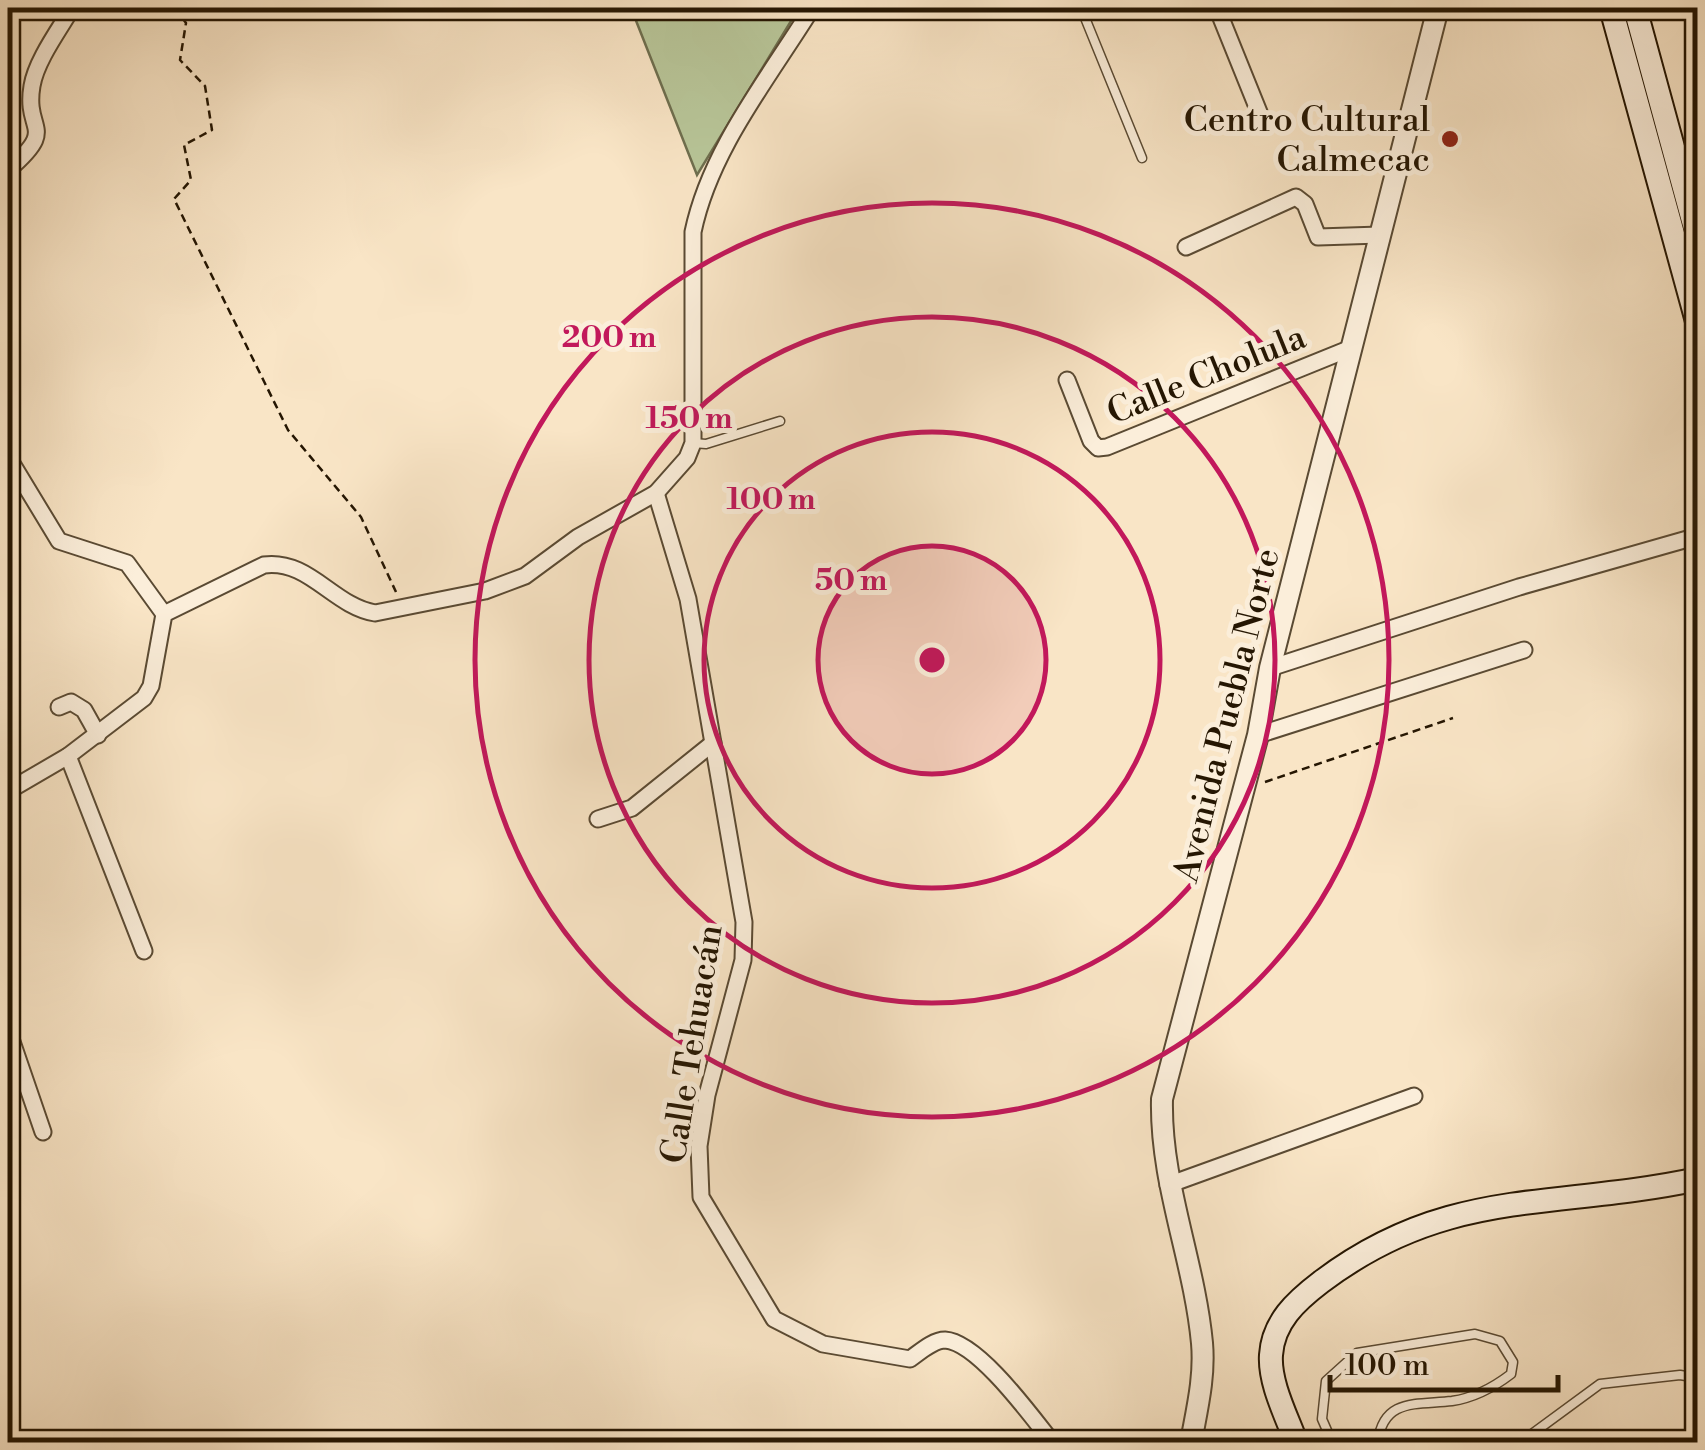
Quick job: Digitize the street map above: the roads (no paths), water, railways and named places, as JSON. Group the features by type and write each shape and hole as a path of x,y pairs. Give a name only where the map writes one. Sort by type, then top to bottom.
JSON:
{"main road":[{"path":"1611,8 1698,325"},
{"path":"1635,8 1698,239"},
{"path":"1296,1442 1270,1357 1276,1330 1294,1302 1336,1270 1388,1238 1436,1218 1476,1208 1608,1194 1698,1178"}],"street":[{"path":"8,170 36,142 39,131 32,86 72,8"},
{"path":"164,614 264,565 282,563 360,610 404,607 510,584 578,537 656,493 687,458 693,443 693,232 700,199 713,168 812,8"},
{"path":"1217,8 1261,117"},
{"name":"Avenida Puebla Norte","path":"1191,1442 1202,1385 1202,1343 1161,1145 1162,1099 1244,790 1270,668 1438,8"},
{"path":"1186,247 1296,197 1304,204 1318,238 1380,235"},
{"name":"Calle Cholula","path":"1067,380 1098,448 1351,348"},
{"path":"8,457 14,479 59,541 127,563 164,614 151,686 144,698 68,756 8,791"},
{"name":"Calle Tehuacán","path":"656,493 688,599 744,922 743,960 707,1095 700,1146 701,1197 774,1319 823,1344 910,1359 935,1342 946,1340 989,1369 1052,1442"},
{"path":"1270,668 1519,586 1698,536"},
{"path":"1258,734 1524,650"},
{"path":"59,707 78,704 98,735"},
{"path":"598,819 632,808 713,743"},
{"path":"68,756 144,951"},
{"path":"8,1030 43,1132"},
{"path":"1168,1185 1414,1096"}],"lane":[{"path":"1081,8 1142,158"},
{"path":"693,443 706,444 780,422"},
{"path":"1332,1442 1322,1419 1326,1382 1357,1352 1475,1334 1500,1341 1508,1351 1510,1374 1500,1382 1454,1400 1406,1404 1392,1410 1384,1418 1378,1442"},
{"path":"1521,1442 1600,1384 1680,1375 1698,1378"},
{"path":"1683,1442 1698,1424"},
{"path":"1640,1442 1659,1442"}],"place":[{"name":"Centro Cultural Calmecac","path":"1450,139"}]}
